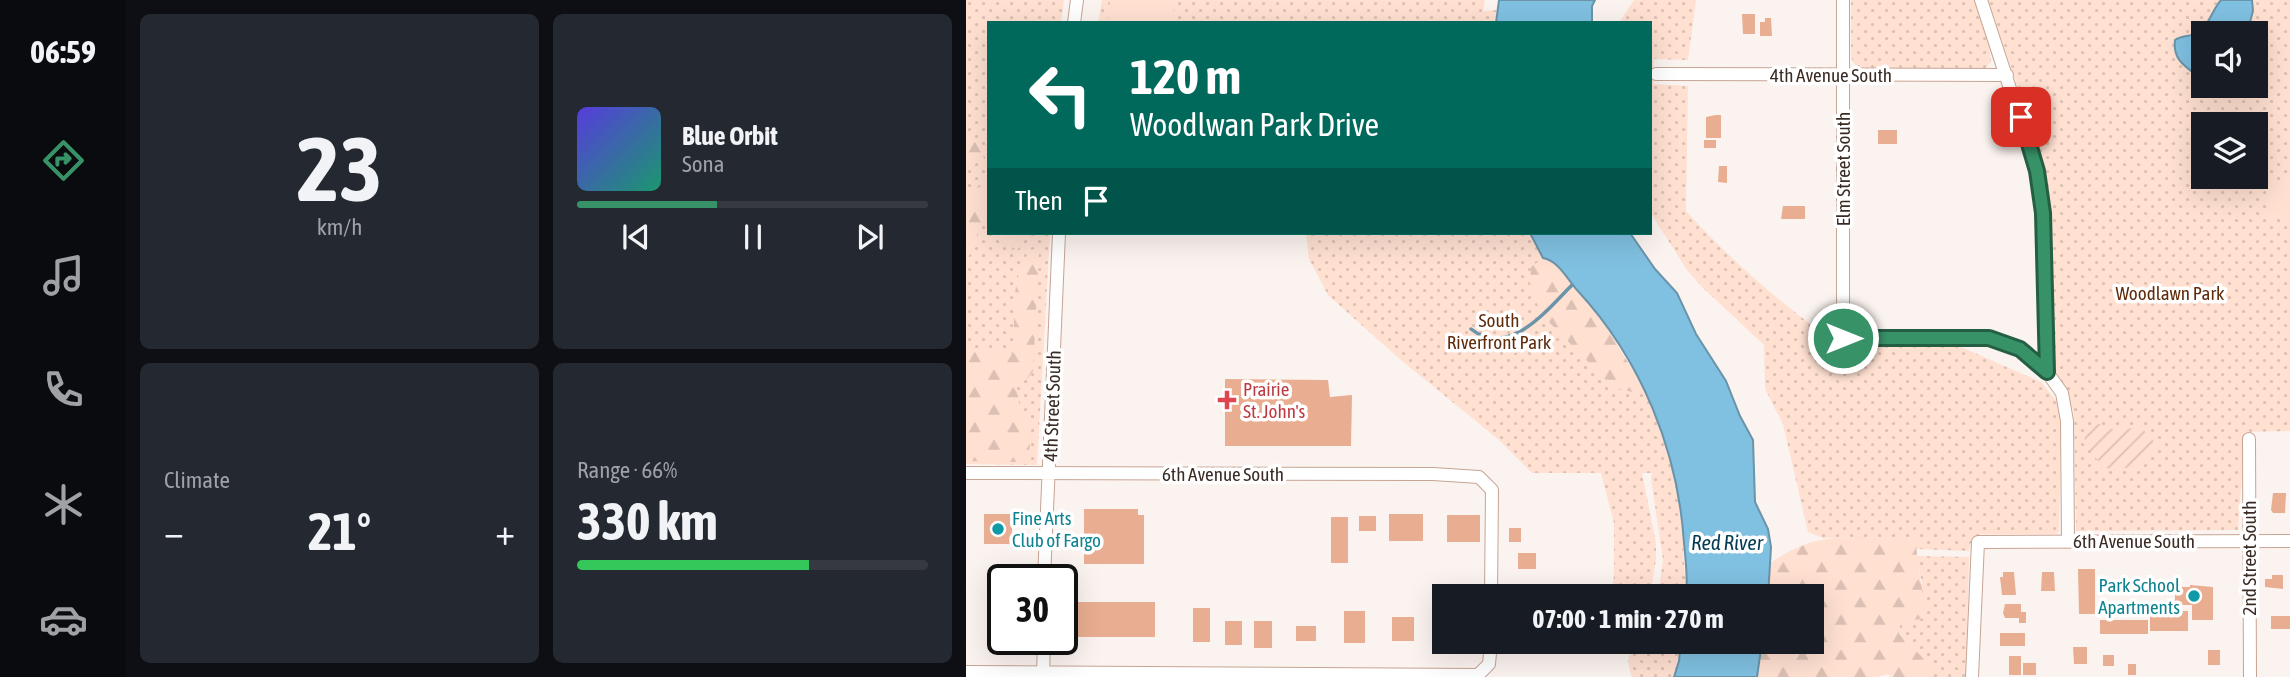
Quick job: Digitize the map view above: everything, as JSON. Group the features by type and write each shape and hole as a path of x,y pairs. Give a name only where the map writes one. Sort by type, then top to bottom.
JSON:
{"street":[{"path":"1074,21 1077,0"},
{"name":"Elm Street South","path":"1843,0 1843,338 1989,338 2020,349 2047,372"},
{"path":"1981,0 2037,171 2043,213 2047,372 2062,393 2067,421 2068,541"},
{"name":"4th Avenue South","path":"1656,74 2007,75"},
{"name":"4th Street South","path":"1045,564 1059,235"},
{"name":"2nd Street South","path":"2249,439 2249,677"},
{"name":"6th Avenue South","path":"966,473 1433,474 1479,477 1492,490 1491,584"},
{"name":"6th Avenue South","path":"1972,677 1978,542 2290,541"},
{"path":"966,672 1043,675 1478,675 1489,664 1490,654"},
{"path":"1043,675 1044,655"}],"green space":[{"path":"966,0 1064,0 1061,21 987,21 987,235 1050,235 1037,465 966,464"},
{"path":"1102,0 1485,0 1483,11 1497,10 1496,21 1098,21"},
{"path":"1110,0 1174,0 1173,21 1108,21"},
{"path":"1634,0 1696,0 1688,60 1654,59 1653,84 1688,86 1686,211 1750,275 1821,332 1821,347 1961,347 2041,382 2058,403 2061,416 2059,532 1981,534 1971,542 1969,551 1916,549 1916,541 1874,537 1823,538 1808,532 1783,424 1765,389 1764,345 1687,270 1652,215 1652,21 1620,21"},
{"path":"1851,0 1974,0 1988,40 1991,62 1985,69 1862,69 1854,64 1851,57"},
{"name":"Woodlawn Park","path":"1988,0 2290,0 2290,431 2245,432 2238,530 2076,531 2074,414 2068,392 2050,362 2050,203 2041,156"},
{"path":"966,131 979,143 984,159 975,164 966,163"},
{"path":"987,178 987,219 980,224 973,249 966,261 966,197"},
{"path":"2268,182 2290,182 2290,218 2266,218"},
{"path":"1028,235 1018,249 1010,250 1002,245 1002,237"},
{"name":"South Riverfront Park","path":"1306,235 1531,235 1543,258 1639,378 1662,428 1681,502 1685,584 1660,584 1663,560 1652,473 1642,473 1656,543 1652,584 1613,584 1614,523 1601,473 1532,473 1498,439 1402,361 1328,295 1309,259"},
{"path":"1030,250 1039,252 1033,371 1027,379 1016,384 1019,403 1031,429 1029,457 1022,462 966,461 966,351 987,347 1014,353 1016,287 1023,261"},
{"path":"1543,258 1552,260 1586,299 1644,389 1632,392 1613,387 1546,319 1533,297 1530,283 1531,267"},
{"path":"2097,423 2111,429 2142,428 2159,447 2141,465 2114,470 2103,467 2085,444 2084,428"},
{"path":"1874,537 1916,541 1927,618 1900,622 1899,634 1932,667 1930,677 1892,677 1888,674 1877,677 1757,677 1760,654 1824,654 1824,584 1769,584 1770,563 1809,543"},
{"path":"1916,556 1969,557 1966,677 1930,677 1931,667 1899,634 1900,622 1922,583"},
{"path":"1630,654 1680,654 1674,677 1632,677"}],"water":[{"path":"1499,0 1595,0 1592,6 1592,21 1496,21"},
{"path":"2221,0 2252,0 2253,11 2250,21 2208,21"},
{"path":"2191,35 2191,71 2177,56 2175,40"},
{"name":"Red River","path":"1531,235 1631,235 1655,269 1677,293 1696,334 1726,381 1753,440 1755,502 1768,529 1771,547 1769,584 1687,584 1674,474 1652,408 1620,346 1600,317 1562,271 1543,258"},
{"path":"1680,654 1760,654 1757,677 1674,677"}],"building":[{"path":"1742,14 1755,14 1755,34 1743,34"},
{"path":"1765,18 1771,18 1772,36 1760,36 1760,22 1765,22"},
{"path":"1721,115 1721,138 1706,138 1706,117"},
{"path":"1878,130 1897,130 1897,144 1878,144"},
{"path":"1704,140 1716,140 1716,148 1704,148"},
{"path":"1719,166 1727,166 1727,183 1718,182"},
{"path":"1783,206 1805,206 1805,219 1781,219"},
{"path":"1225,379 1328,380 1330,397 1352,395 1351,446 1225,446"},
{"path":"2273,493 2286,493 2285,513 2273,513 2271,510"},
{"path":"1084,509 1138,509 1138,515 1144,515 1144,564 1084,564"},
{"name":"Fine Arts Club of Fargo","path":"984,514 1012,514 1012,544 984,544"},
{"path":"1389,514 1423,514 1423,541 1389,541"},
{"path":"1447,515 1480,515 1480,542 1447,542"},
{"path":"1359,516 1376,516 1376,531 1359,531"},
{"path":"1331,517 1348,517 1348,563 1331,563"},
{"path":"1509,528 1521,528 1521,542 1509,542"},
{"path":"1518,553 1536,553 1536,569 1518,569"},
{"path":"2078,569 2095,569 2095,614 2079,614"},
{"path":"2003,572 2014,572 2016,595 2002,595 2000,577 2003,577"},
{"path":"2042,572 2054,572 2055,591 2041,591"},
{"path":"2272,575 2283,575 2283,589 2265,587 2265,579 2272,579"},
{"name":"Park School Apartments","path":"2175,587 2213,587 2213,620 2192,620 2192,605 2175,605"},
{"path":"1078,602 1155,602 1155,637 1078,637"},
{"path":"2005,604 2021,604 2021,612 2026,612 2026,623 2019,623 2019,618 2005,618"},
{"path":"1193,608 1210,608 1210,642 1193,642"},
{"path":"1344,611 1365,611 1365,643 1344,643"},
{"path":"2150,611 2188,611 2188,631 2150,631"},
{"path":"2271,616 2290,616 2290,629 2271,629"},
{"path":"1392,617 1414,617 1414,641 1392,641"},
{"path":"2100,620 2148,620 2148,634 2100,634"},
{"path":"1225,621 1242,621 1242,645 1225,645"},
{"path":"1254,621 1272,621 1272,648 1254,648"},
{"path":"1296,626 1316,626 1316,641 1296,641"},
{"path":"2000,633 2025,633 2025,646 2000,646"},
{"path":"2073,647 2087,647 2087,664 2074,664"},
{"path":"2208,650 2220,650 2220,665 2208,665"},
{"path":"2103,655 2114,655 2114,666 2103,666"},
{"path":"2009,656 2021,656 2021,675 2009,675"},
{"path":"2023,663 2036,663 2036,675 2023,675"},
{"path":"2128,664 2136,664 2136,675 2128,675"}],"waterway":[{"path":"1471,329 1485,337 1513,335 1539,318 1572,285"}],"place":[{"name":"Prairie St. John's","path":"1227,400"},
{"name":"Fine Arts Club of Fargo","path":"998,529"},
{"name":"Park School Apartments","path":"2194,596"}],"route":[{"path":"1843,338 1989,338 2020,349 2047,372 2043,213 2037,171 2021,117"}]}
